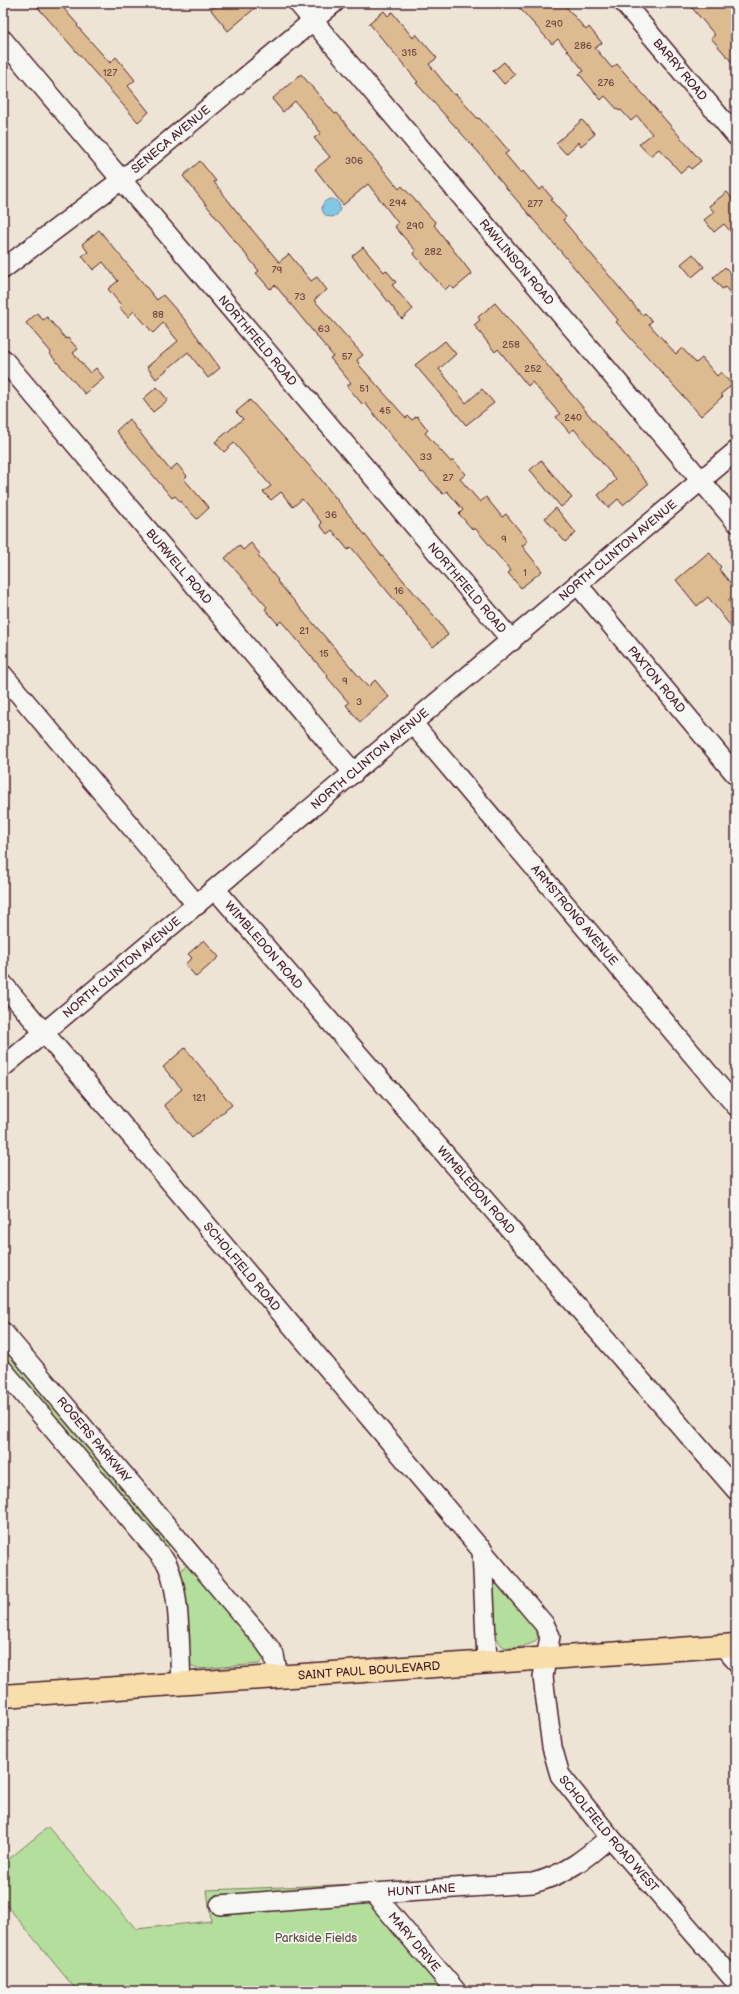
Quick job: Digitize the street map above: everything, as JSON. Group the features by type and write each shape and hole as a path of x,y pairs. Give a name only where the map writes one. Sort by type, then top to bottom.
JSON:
{"main road":[{"name":"SAINT PAUL BOULEVARD","path":"3,1696 546,1658 732,1650"}],"street":[{"name":"RAWLINSON ROAD","path":"298,3 736,522"},
{"name":"SENECA AVENUE","path":"3,269 122,180 334,3"},
{"name":"BARRY ROAD","path":"624,3 736,136"},
{"name":"NORTHFIELD ROAD","path":"3,40 512,641"},
{"name":"BURWELL ROAD","path":"3,359 354,773"},
{"name":"NORTH CLINTON AVENUE","path":"3,1067 216,890 736,451"},
{"name":"PAXTON ROAD","path":"578,585 736,775"},
{"path":"3,675 197,905"},
{"name":"ARMSTRONG AVENUE","path":"413,724 736,1106"},
{"name":"WIMBLEDON ROAD","path":"216,890 736,1490"},
{"name":"SCHOLFIELD ROAD","path":"3,984 544,1624 550,1636 546,1658"},
{"name":"ROGERS PARKWAY","path":"3,1332 265,1642 274,1655 278,1676"},
{"name":"ROGERS PARKWAY","path":"3,1370 166,1562 172,1574 175,1592 181,1683"},
{"path":"166,1562 185,1547"},
{"path":"482,1549 487,1662"},
{"name":"SCHOLFIELD ROAD WEST","path":"546,1658 543,1677 555,1760 560,1775 571,1791 610,1837 736,1982"},
{"name":"HUNT LANE","path":"220,1905 373,1893 533,1883 548,1879 564,1872 581,1862 610,1837"},
{"name":"MARY DRIVE","path":"373,1893 456,1991"}],"green space":[{"path":"3,1342 170,1542 170,1545 167,1547 162,1547 158,1543 3,1360"},
{"path":"187,1564 263,1651 263,1660 259,1664 197,1669 188,1663 179,1578 180,1572"},
{"path":"493,1583 498,1584 538,1632 538,1638 535,1641 522,1647 513,1648 504,1647 500,1644 496,1636"},
{"name":"Parkside Fields","path":"48,1827 136,1929 211,1921 207,1890 358,1884 377,1910 446,1991 77,1991 3,1901 3,1864"}],"water":[{"path":"331,199 337,202 340,208 337,214 331,217 325,214 322,208 325,202"}],"building":[{"path":"34,3 59,3 110,63 116,57 135,80 128,86 149,112 138,122"},
{"path":"219,3 261,3 228,31 211,10"},
{"path":"515,3 563,3 586,30 589,27 602,43 595,48 612,68 617,64 701,161 691,169 689,166 681,173 659,149 650,156 639,144 652,134 637,116 631,121 605,96 601,100 579,74 584,71 558,39 552,44"},
{"path":"688,3 732,3 736,8 736,67 711,38 715,35"},
{"path":"384,11 388,16 392,12 413,38 416,34 437,58 429,64 454,95 456,94 478,119 479,118 498,138 509,151 505,154 521,173 523,171 539,190 543,187 553,199 551,200 566,217 563,220 642,315 645,313 652,321 649,324 676,354 682,348 696,363 702,358 717,376 721,372 732,385 721,394 723,396 701,416 616,322 618,320 497,177 480,154 416,83 418,82 369,23"},
{"path":"504,62 515,75 504,84 493,71"},
{"path":"301,74 335,114 337,113 399,189 402,186 436,223 434,225 472,274 454,289 450,285 445,290 413,253 416,251 395,227 398,223 368,184 343,205 315,169 330,157 314,138 321,133 295,101 283,112 272,99"},
{"path":"582,120 595,134 581,146 579,142 566,154 556,143"},
{"path":"200,161 238,213 279,262 289,254 311,281 317,277 327,290 314,300 363,355 357,360 360,366 406,418 408,416 412,420 417,416 428,430 425,433 451,462 453,460 466,474 460,479 480,502 486,497 502,517 506,514 528,541 522,546 542,571 521,588 508,573 511,571 475,528 473,530 459,514 463,510 447,491 443,494 423,472 421,473 365,403 363,405 347,386 351,383 330,358 333,356 275,285 270,289 256,273 259,271 183,176"},
{"path":"727,192 736,203 736,238 724,224 714,232 704,220 714,212 709,206"},
{"path":"99,230 157,300 163,295 185,320 220,368 208,378 188,352 156,379 147,367 178,341 163,323 153,333 134,311 128,317 119,307 121,305 108,289 118,281 103,262 93,270 82,256 88,252 82,244"},
{"path":"363,247 384,272 386,270 396,282 392,285 413,309 402,319 352,256"},
{"path":"693,254 704,267 692,277 681,264"},
{"path":"725,267 736,279 736,300 725,287 722,289 713,278"},
{"path":"495,303 595,422 616,444 648,484 623,505 618,499 608,508 598,495 616,480 574,429 570,433 556,417 560,414 532,382 528,386 498,349 495,352 474,325 480,320 478,317"},
{"path":"37,313 43,320 47,317 66,339 68,338 78,349 73,353 90,373 96,368 104,378 85,394 50,354 51,352 26,323"},
{"path":"445,341 456,354 439,369 466,403 482,389 494,403 466,425 415,365"},
{"path":"157,387 168,400 153,412 143,399"},
{"path":"250,400 315,472 377,550 436,618 448,635 433,647 351,547 348,550 332,530 327,534 320,525 322,523 302,499 293,507 281,492 271,500 263,492 271,486 234,443 224,452 215,442 243,419 236,412"},
{"path":"129,419 170,470 177,464 187,476 184,479 209,508 197,519 175,496 172,498 116,431"},
{"path":"541,460 572,498 561,507 530,470"},
{"path":"556,508 576,533 565,542 545,518"},
{"path":"251,543 260,554 258,556 278,580 277,581 368,687 375,680 389,697 360,722 346,705 349,703 327,677 328,676 281,621 278,624 265,609 267,607 225,558 239,545 243,550"},
{"path":"709,552 721,567 719,569 736,590 736,594 728,600 736,610 736,633 708,597 697,606 676,580"},
{"path":"204,940 219,957 196,977 185,964 192,958 188,954"},
{"path":"185,1048 232,1105 192,1138 164,1105 182,1089 163,1067"}]}
